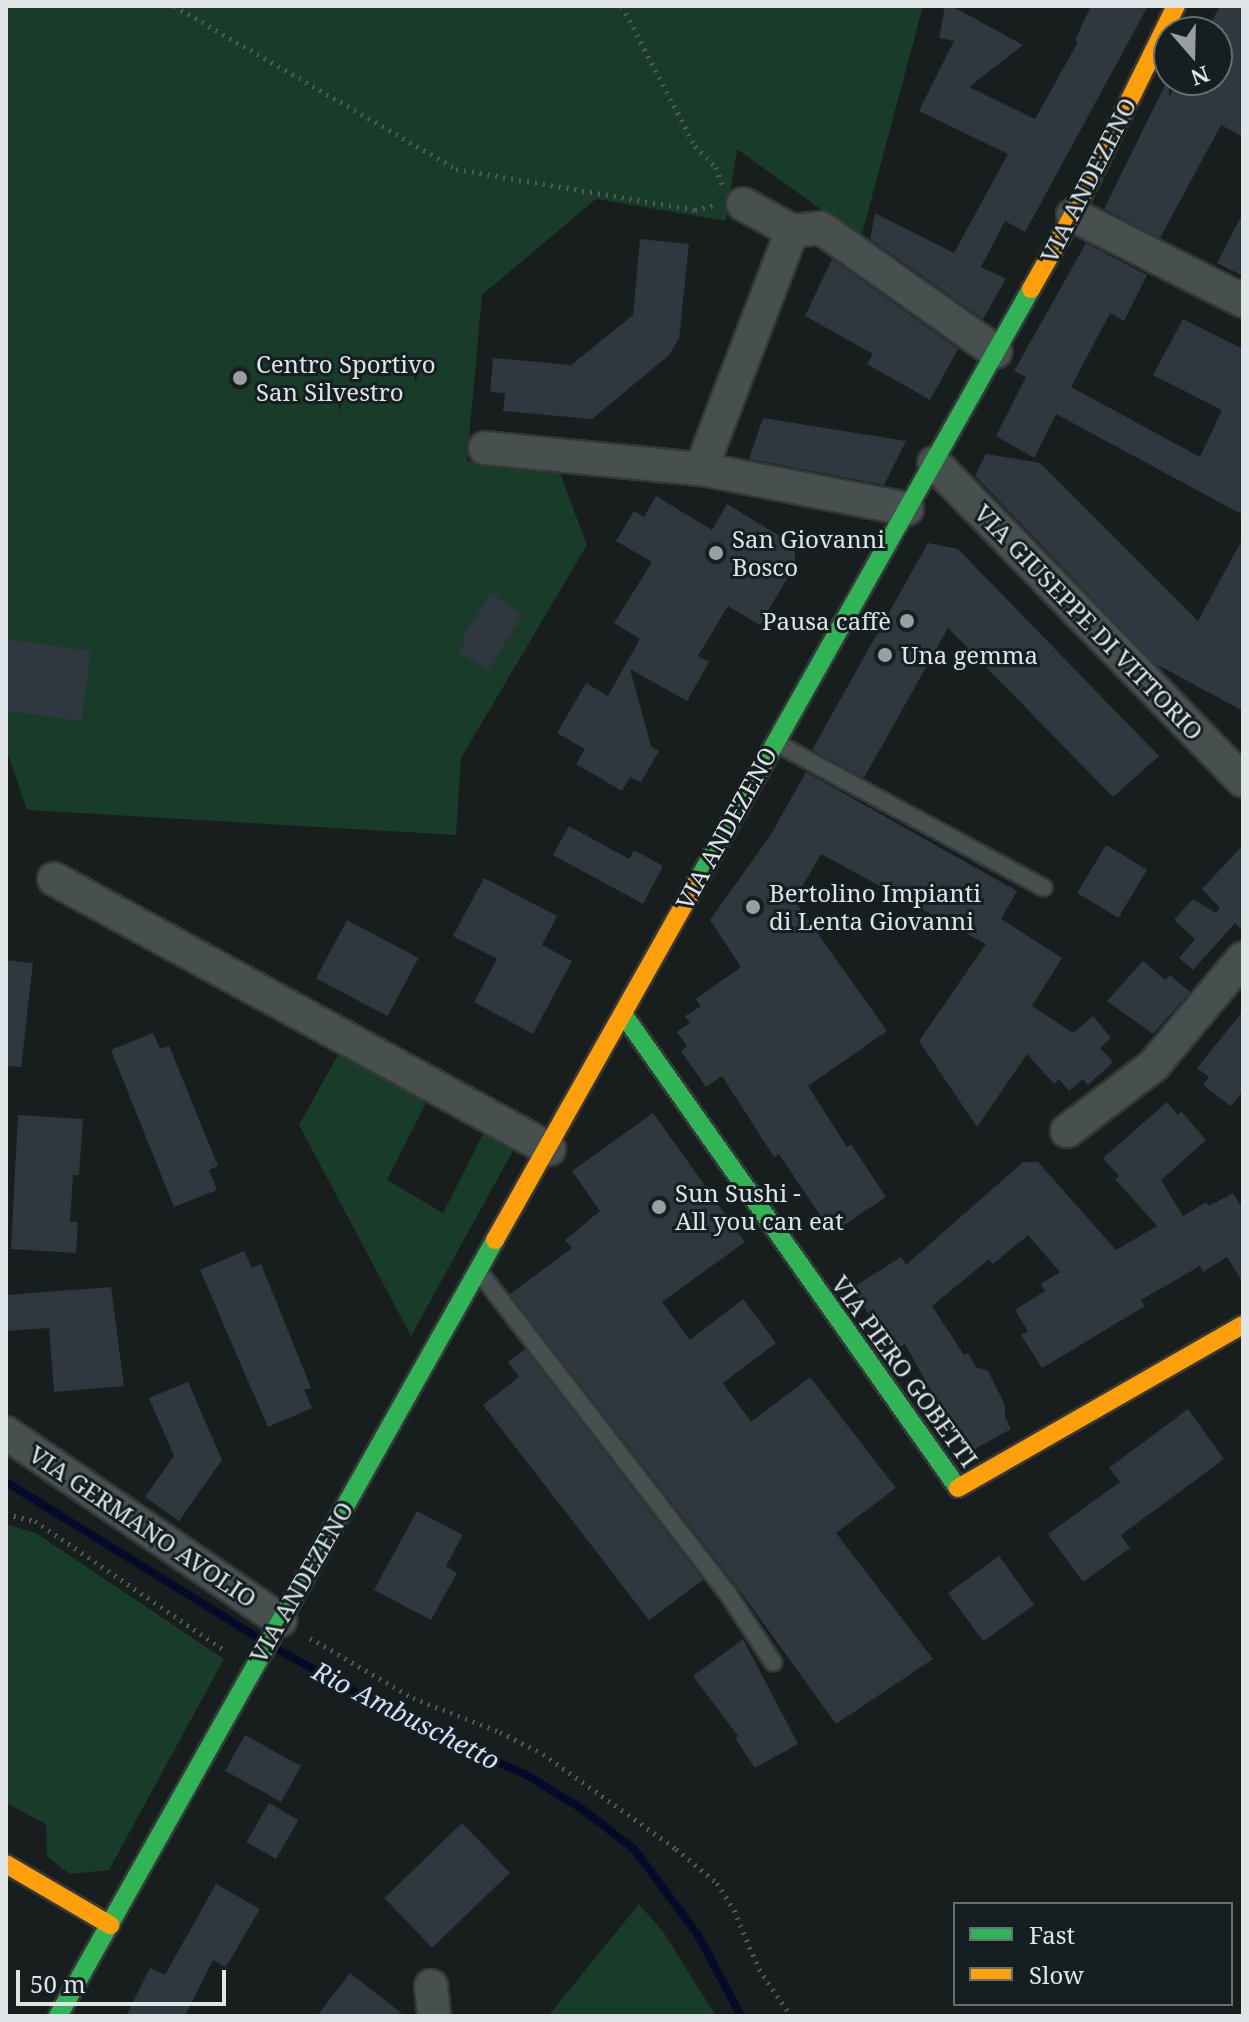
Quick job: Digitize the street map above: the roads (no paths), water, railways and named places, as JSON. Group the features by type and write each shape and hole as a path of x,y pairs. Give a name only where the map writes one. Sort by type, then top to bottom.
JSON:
{"main road":[{"name":"VIA ANDEZENO","path":"62,2012 251,1669 549,1149 774,741 1073,215 1176,6"},
{"name":"VIA PIERO GOBETTI","path":"623,1014 957,1488 1243,1325"},
{"path":"6,1864 110,1925"}],"street":[{"path":"743,204 792,231 821,228 996,352"},
{"path":"1073,215 1243,301"},
{"path":"701,469 792,231"},
{"path":"485,448 701,469 907,509"},
{"name":"VIA GIUSEPPE DI VITTORIO","path":"934,463 1243,781"},
{"path":"54,879 549,1149"},
{"path":"1067,1131 1154,1065 1243,958"},
{"name":"VIA GERMANO AVOLIO","path":"6,1433 280,1620"}],"lane":[{"path":"774,741 1044,888"},
{"path":"479,1271 728,1594 773,1662"}],"waterway":[{"name":"Rio Ambuschetto","path":"6,1482 257,1637"},
{"name":"Rio Ambuschetto","path":"279,1650 425,1731 525,1774 582,1809 634,1849 698,1935 741,2016"}],"place":[{"name":"Centro Sportivo San Silvestro","path":"240,378"},
{"name":"San Giovanni Bosco","path":"716,553"},
{"name":"Pausa caffè","path":"907,621"},
{"name":"Una gemma","path":"885,655"},
{"name":"Bertolino Impianti di Lenta Giovanni","path":"753,907"},
{"name":"Sun Sushi - All you can eat","path":"659,1207"}]}
